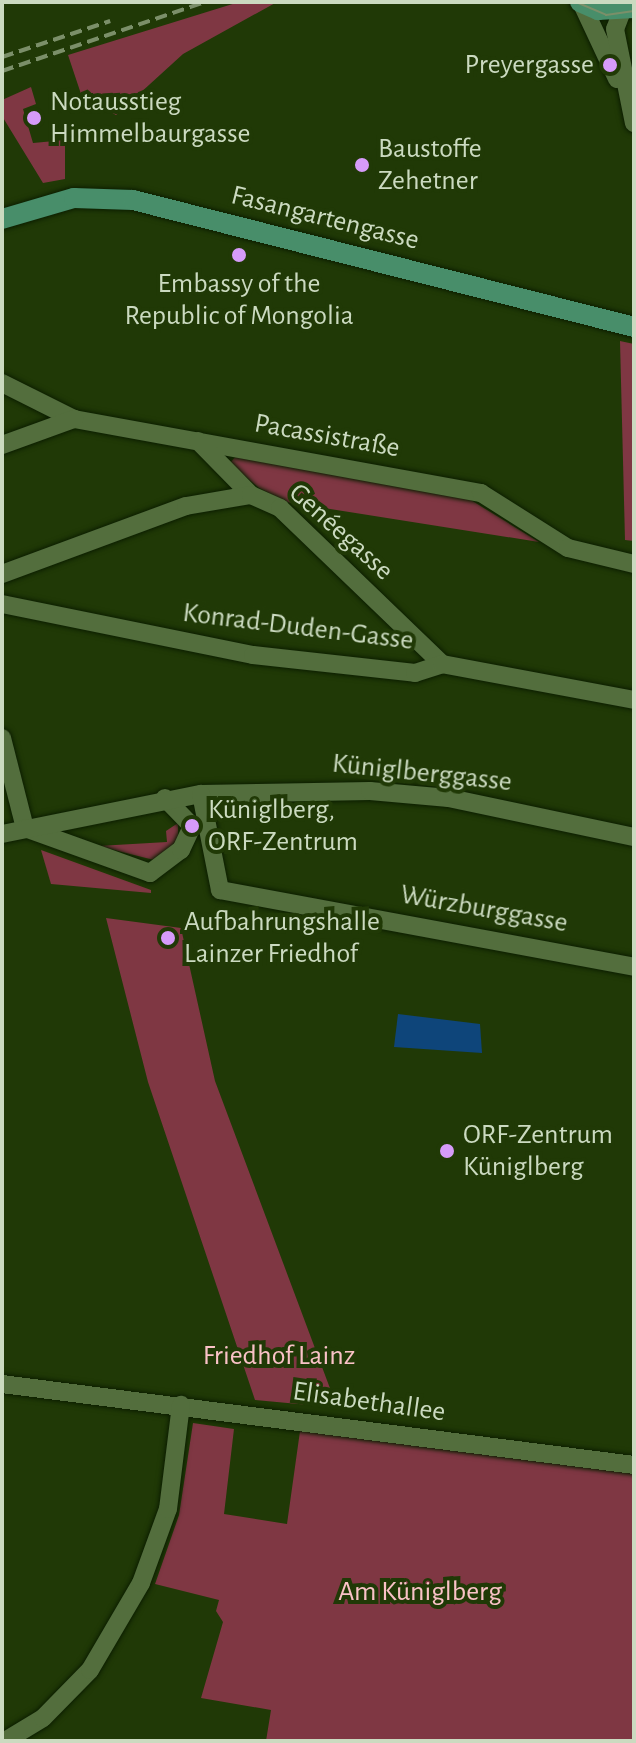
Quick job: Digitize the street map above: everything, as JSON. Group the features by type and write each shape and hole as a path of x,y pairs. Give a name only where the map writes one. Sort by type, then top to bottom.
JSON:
{"main road":[{"path":"581,2 628,9"},
{"name":"Fasangartengasse","path":"2,219 74,198 133,200 634,327"}],"street":[{"path":"581,2 628,103"},
{"path":"628,9 615,29 634,123"},
{"name":"Pacassistraße","path":"2,383 74,419 481,493 568,548 634,564"},
{"path":"2,445 74,419"},
{"path":"198,441 251,495"},
{"name":"Genéegasse","path":"2,574 186,506 251,495 290,516 442,664"},
{"name":"Konrad-Duden-Gasse","path":"2,604 253,655 415,673 442,664 634,700"},
{"path":"2,738 25,828"},
{"name":"Küniglberggasse","path":"201,794 370,791 449,798 634,837"},
{"path":"2,834 165,798 201,794"},
{"name":"Würzburggasse","path":"201,794 220,890 634,967"},
{"path":"25,828 150,873 181,850 192,826 165,798"},
{"name":"Elisabethallee","path":"2,1384 634,1465"},
{"path":"5,1741 43,1718 90,1670 140,1586 168,1509 181,1405"}],"green space":[{"path":"239,2 277,2 183,54 116,115 82,97 68,55"},
{"path":"31,87 36,104 23,109 33,143 65,140 65,179 43,183 2,116 2,100"},
{"path":"620,341 634,344 634,541 625,540"},
{"path":"236,456 466,497 539,542 286,502 259,488 230,463"},
{"path":"178,823 178,844 154,860 98,846 167,842 166,831"},
{"path":"41,850 151,890 151,893 51,884"},
{"name":"Friedhof Lainz","path":"106,918 181,928 215,1081 331,1391 331,1407 255,1400 148,1082"},
{"name":"Am Küniglberg","path":"193,1423 234,1429 224,1514 287,1524 300,1431 634,1467 634,1741 266,1741 271,1710 201,1698 223,1622 216,1611 219,1600 155,1584 179,1515"}],"water":[{"path":"398,1014 480,1024 482,1053 394,1047"}],"tram line":[{"path":"576,2 606,15 634,11"}],"railway":[{"path":"2,71 205,2"},
{"path":"2,57 110,21"}],"place":[{"name":"Preyergasse","path":"610,65"},
{"name":"Notausstieg Himmelbaurgasse","path":"34,118"},
{"name":"Baustoffe Zehetner","path":"362,165"},
{"name":"Embassy of the Republic of Mongolia","path":"239,255"},
{"name":"Küniglberg, ORF-Zentrum","path":"192,826"},
{"name":"Aufbahrungshalle Lainzer Friedhof","path":"168,938"},
{"name":"ORF-Zentrum Küniglberg","path":"447,1151"}]}
